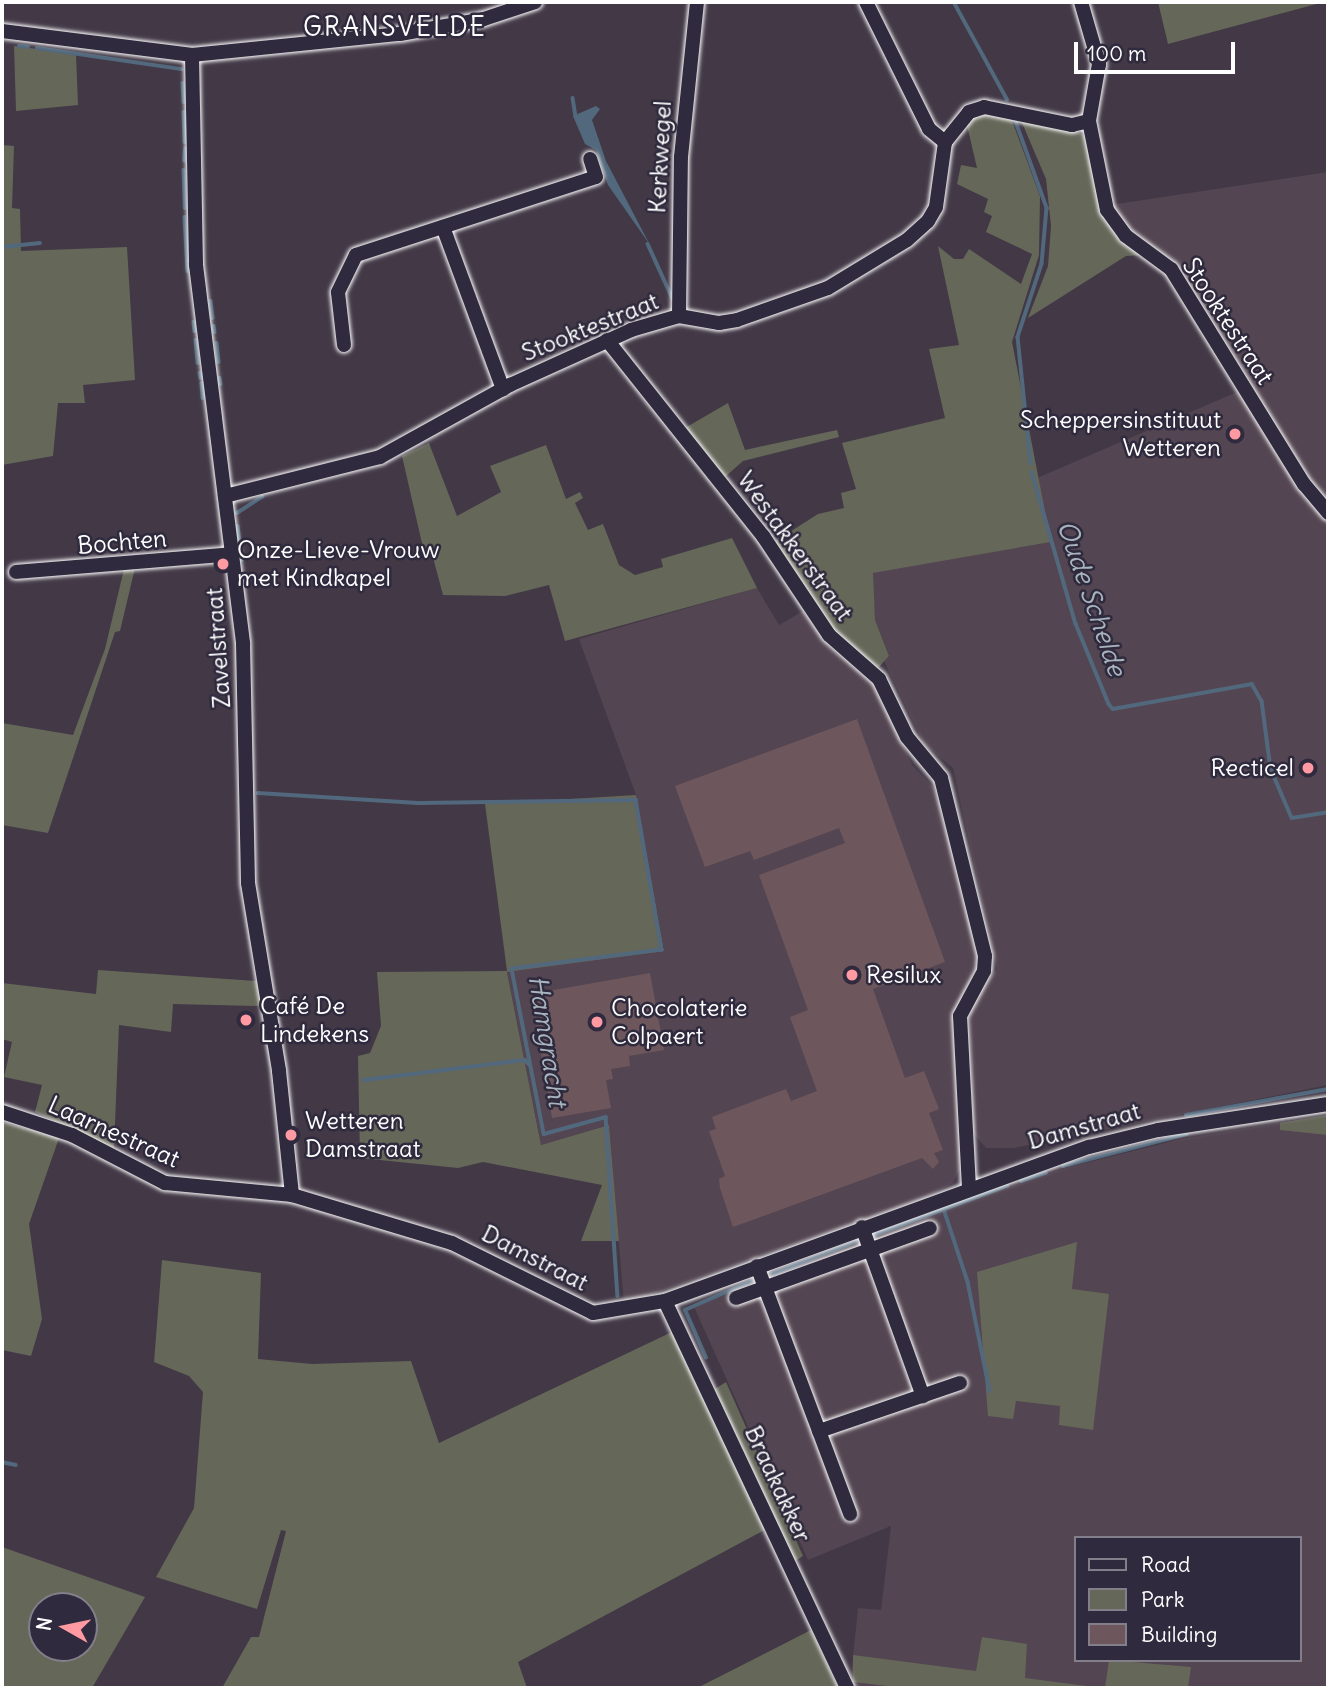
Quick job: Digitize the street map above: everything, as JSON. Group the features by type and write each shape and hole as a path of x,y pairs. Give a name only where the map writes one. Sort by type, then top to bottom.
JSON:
{"street":[{"name":"Kerkwegel","path":"679,316 681,157 697,2"},
{"path":"866,2 929,129 945,142 969,112 1011,111 1072,125 1090,121 1101,78 1081,2"},
{"path":"2,32 192,55 400,34 528,3"},
{"name":"Zavelstraat","path":"192,55 196,265 243,643 248,883 279,1071 292,1195"},
{"name":"Stooktestraat","path":"1090,121 1114,223 1171,269 1304,484 1328,513"},
{"name":"Stooktestraat","path":"225,496 380,457 503,389 607,340 679,316 690,321 737,320 828,288 871,264 928,221 936,207 945,142"},
{"path":"344,345 338,292 356,255 596,177 590,159"},
{"path":"443,227 503,389"},
{"name":"Westakkerstraat","path":"607,340 763,536 829,635 879,679 907,737 941,779 985,956 984,971 960,1017 969,1187"},
{"name":"Bochten","path":"16,572 233,554"},
{"name":"Damstraat","path":"292,1195 473,1251 593,1313 665,1301 969,1187 1158,1129 1328,1104"},
{"name":"Laarnestraat","path":"2,1112 64,1132 165,1183 292,1195"},
{"path":"862,1227 923,1396"},
{"path":"736,1298 930,1228"},
{"path":"757,1266 850,1514"},
{"name":"Braakakker","path":"665,1301 847,1688"},
{"path":"819,1431 960,1383"}],"shaded area":[{"name":"Recticel","path":"1328,172 1328,1085 1014,1148 986,1148 974,1134 970,1014 973,1000 997,969 953,768 924,744 884,661 889,656 875,620 872,573 1050,542 1037,478 1251,386 1176,266 1119,221 1110,205"},
{"path":"757,588 779,625 803,611 828,646 875,686 912,765 933,787 939,804 979,954 978,969 954,1013 961,1167 953,1183 926,1197 624,1304 609,1125 541,1145 507,971 664,950 636,795 579,639"},
{"path":"1328,1115 1328,1688 855,1688 851,1676 858,1608 881,1610 891,1526 808,1560 694,1307 925,1216 1069,1167 1181,1139"}],"green space":[{"path":"1158,2 1324,2 1168,44"},
{"path":"14,46 76,54 78,105 16,111"},
{"path":"979,113 1010,115 1040,196 1039,255 1012,342 1051,542 873,573 875,620 889,656 878,668 833,632 774,542 818,514 844,508 841,493 856,489 842,443 945,418 929,349 959,345 938,246 954,259 963,259 969,249 1021,284 1032,254 986,232 992,216 984,212 988,199 957,184 961,165 977,168 966,121"},
{"path":"1020,118 1086,135 1108,223 1144,255 1126,256 1028,318 1048,266 1051,226 1046,179"},
{"path":"2,145 14,146 12,208 20,209 21,251 127,247 135,380 83,385 85,403 58,403 53,456 2,465"},
{"path":"728,403 745,450 837,430 839,437 743,461 725,477 685,428"},
{"path":"429,443 457,516 501,492 490,466 546,445 566,499 580,492 583,498 575,503 588,530 603,524 619,565 635,575 663,567 661,559 732,538 757,588 565,641 549,585 505,596 443,595 431,550 424,552 402,456"},
{"path":"135,568 120,631 115,632 48,833 2,825 2,723 73,735 105,649 124,569"},
{"path":"636,795 664,951 507,972 541,1145 609,1125 619,1241 581,1241 602,1185 483,1162 458,1168 360,1158 358,1056 370,1053 381,1026 377,972 507,971 485,804"},
{"path":"98,970 257,981 261,1006 173,1004 171,1032 119,1025 114,1148 35,1112 42,1085 4,1077 12,1042 2,1039 2,983 96,994"},
{"path":"1328,1115 1328,1135 1280,1130 1280,1123"},
{"path":"2,1122 59,1138 29,1224 42,1319 31,1356 2,1350"},
{"path":"1077,1242 1072,1289 1109,1294 1093,1430 1059,1425 1060,1406 1016,1401 1013,1419 988,1416 977,1272"},
{"path":"162,1260 261,1273 258,1359 312,1364 411,1361 439,1443 674,1331 768,1528 518,1662 527,1688 222,1688 251,1637 259,1637 286,1531 281,1530 257,1609 156,1577 194,1508 203,1392 189,1376 154,1362"},
{"path":"726,1382 803,1556 795,1561 715,1389"},
{"path":"2,1547 145,1597 92,1688 2,1688"},
{"path":"811,1630 838,1688 697,1688"},
{"path":"982,1637 1027,1644 1025,1678 1102,1688 905,1688 853,1682 853,1655 976,1671"},
{"path":"1109,1662 1191,1667 1188,1688 1105,1688"}],"water":[{"path":"596,106 600,109 592,120 606,161 650,245 608,185 596,150 585,144 573,116"}],"building":[{"name":"Resilux","path":"857,719 945,962 873,989 905,1078 924,1071 939,1109 929,1113 943,1150 934,1153 939,1162 933,1169 922,1158 733,1227 720,1188 719,1179 725,1176 709,1131 716,1129 712,1117 786,1089 791,1101 817,1091 790,1017 808,1010 759,875 845,843 839,828 754,860 750,851 705,867 675,786"},
{"name":"Chocolaterie Colpaert","path":"650,973 664,1050 629,1056 630,1066 611,1069 613,1079 606,1080 611,1108 552,1118 531,994"}],"waterway":[{"name":"Oude Schelde","path":"954,2 1007,99"},
{"path":"19,46 28,47"},
{"path":"37,48 181,69"},
{"path":"183,83 184,102"},
{"path":"573,98 576,117"},
{"path":"184,112 185,142"},
{"name":"Oude Schelde","path":"1015,119 1047,208 1042,264 1018,337 1031,463"},
{"path":"184,161 185,149"},
{"path":"184,170 185,208"},
{"path":"185,217 188,271"},
{"path":"2,247 40,243"},
{"path":"648,244 673,299"},
{"path":"211,301 213,318"},
{"path":"194,322 195,331"},
{"path":"214,326 215,332"},
{"path":"196,340 198,363"},
{"path":"217,343 219,362"},
{"path":"200,373 201,378"},
{"path":"220,378 221,384"},
{"path":"202,383 203,398"},
{"name":"Oude Schelde","path":"1032,472 1076,624 1113,709 1252,684 1262,701 1271,769 1292,818 1328,812"},
{"path":"237,513 262,497"},
{"path":"238,526 242,560"},
{"name":"Hamgracht","path":"258,793 418,803 636,800 662,950 512,969 544,1134 606,1117 618,1296"},
{"path":"364,1080 525,1060 530,1065"},
{"name":"Hamgracht","path":"1186,1115 1328,1089"},
{"name":"Hamgracht","path":"1063,1166 1187,1134"},
{"name":"Hamgracht","path":"1021,1181 1046,1173"},
{"name":"Hamgracht","path":"875,1235 1007,1186"},
{"path":"944,1209 968,1282 990,1391"},
{"name":"Hamgracht","path":"772,1274 855,1242"},
{"name":"Hamgracht","path":"706,1358 685,1310 752,1281"},
{"path":"2,1462 16,1465"}],"place":[{"name":"Scheppersinstituut Wetteren","path":"1235,434"},
{"name":"Onze-Lieve-Vrouw met Kindkapel","path":"223,564"},
{"name":"Recticel","path":"1308,768"},
{"name":"Resilux","path":"852,975"},
{"name":"Café De Lindekens","path":"246,1020"},
{"name":"Chocolaterie Colpaert","path":"597,1022"},
{"name":"Wetteren Damstraat","path":"291,1135"}],"district":[{"name":"GRANSVELDE","path":"395,27"}]}
